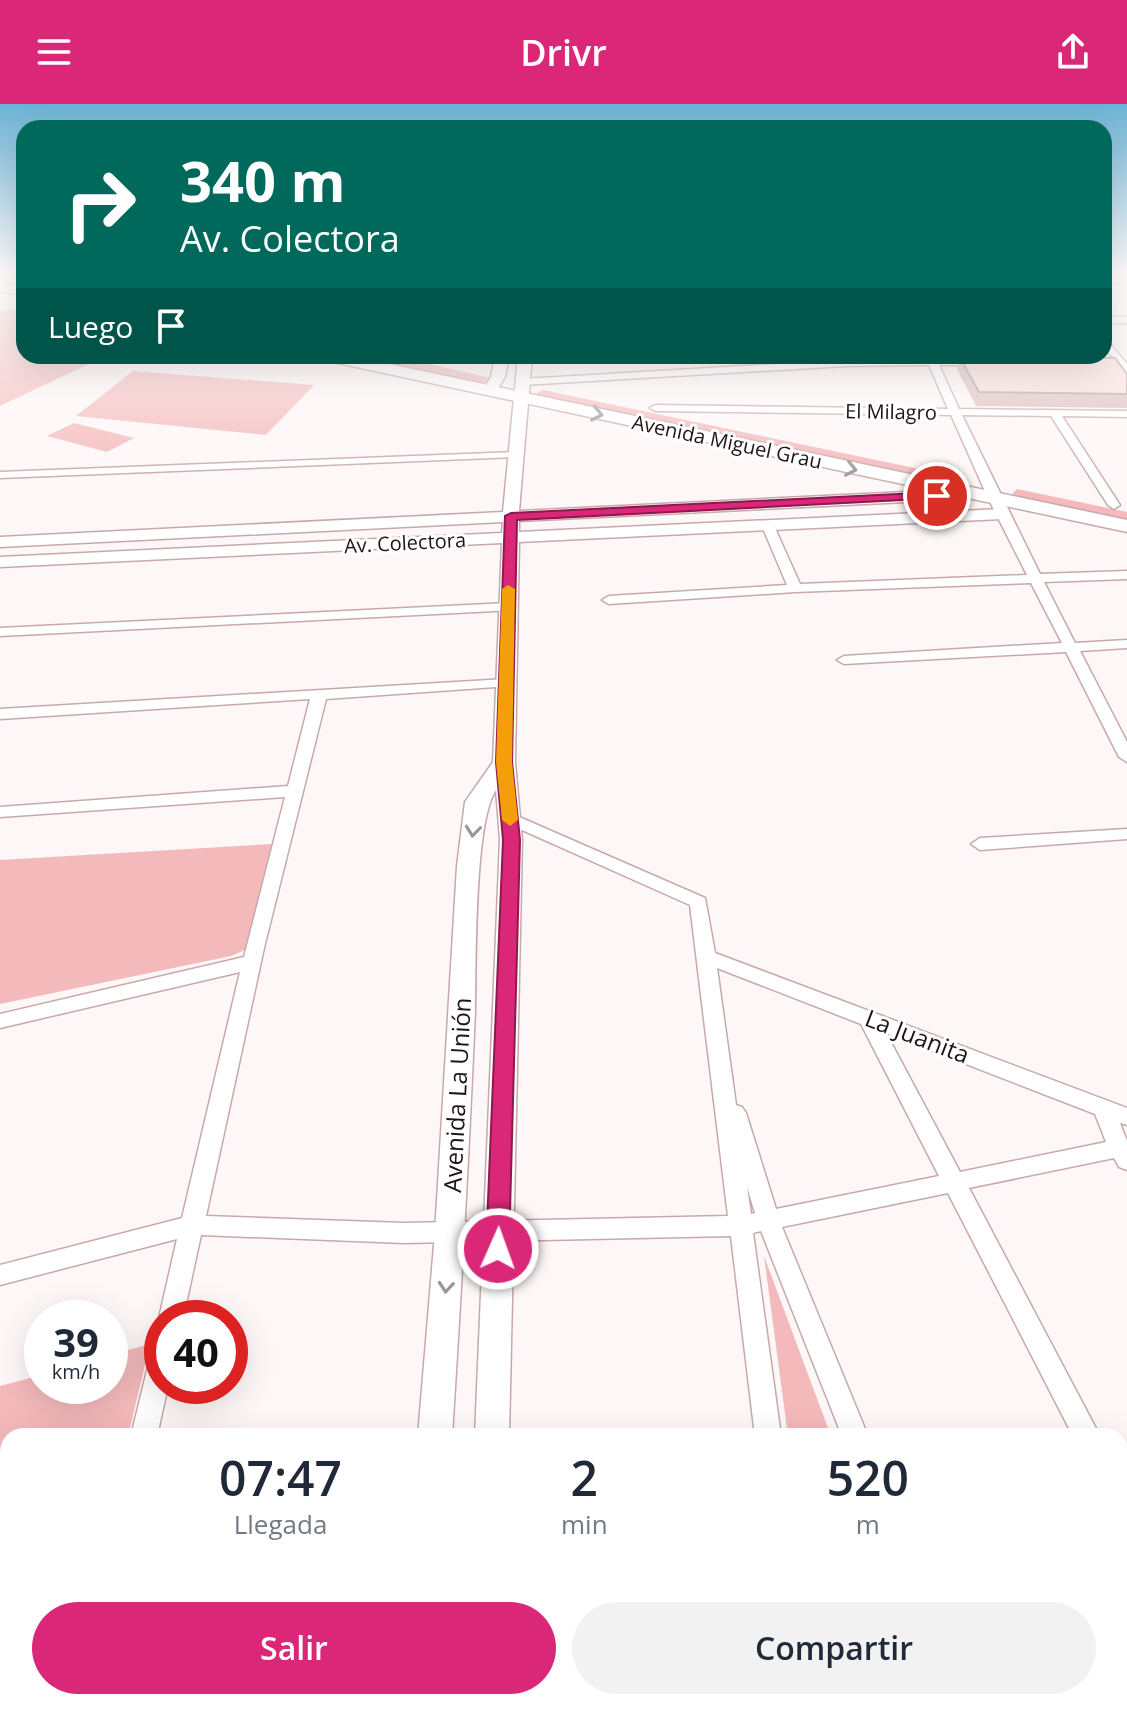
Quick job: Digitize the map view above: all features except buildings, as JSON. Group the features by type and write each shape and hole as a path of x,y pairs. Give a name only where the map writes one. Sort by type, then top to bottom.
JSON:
{"main road":[{"name":"Avenida Miguel Grau","path":"375,364 522,389 734,417 985,479 1120,506"},
{"name":"Avenida Miguel Grau","path":"426,364 494,384"},
{"name":"Avenida Miguel Grau","path":"522,389 968,494 998,506 1127,526"}],"street":[{"path":"1112,350 1125,367"},
{"path":"494,384 500,364"},
{"name":"Avenida La Unión","path":"492,1428 510,818 504,762 510,538 524,364"},
{"path":"522,389 834,364"},
{"path":"933,364 998,506 1070,647 1119,726 1127,757"},
{"path":"1107,364 1125,367"},
{"path":"1055,414 1120,506"},
{"name":"El Milagro","path":"734,417 1127,414"},
{"path":"0,475 515,455"},
{"name":"Av. Colectora","path":"0,542 968,494"},
{"name":"Av. Colectora","path":"0,562 768,526 998,506"},
{"path":"768,526 795,588"},
{"path":"609,600 795,588 1127,575"},
{"path":"0,632 508,607"},
{"path":"844,660 1127,644"},
{"path":"0,714 506,683"},
{"path":"175,1300 252,962 319,695"},
{"name":"Avenida La Unión","path":"436,1428 450,1233 469,866 476,802 504,762"},
{"path":"0,812 294,791"},
{"path":"510,818 699,902 767,1428"},
{"path":"980,844 1127,834"},
{"name":"La Juanita","path":"707,957 1127,1117"},
{"path":"0,1021 252,962"},
{"path":"868,1018 1083,1428"},
{"path":"721,1070 769,1222 852,1428"},
{"path":"0,1275 193,1225 450,1233 740,1226 769,1222 954,1181 1123,1155 1104,1109"},
{"path":"146,1428 151,1404"}],"shaded area":[{"path":"0,346 16,346 16,364 89,364 0,406"},
{"path":"381,364 429,364 491,378 490,382 477,384"},
{"path":"133,371 314,385 266,435 76,416"},
{"path":"543,390 962,478 965,485 533,395"},
{"path":"74,423 134,438 107,452 47,436"},
{"path":"1017,489 1127,512 1127,521 1014,498 1013,493"},
{"path":"272,844 247,949 231,956 0,1004 0,860"},
{"path":"764,1256 828,1428 787,1428"},
{"path":"144,1346 144,1369 130,1428 0,1428 0,1386 24,1380 24,1404 128,1404 128,1350"}],"slow traffic":[{"path":"508,589 504,762 510,820"}],"route":[{"path":"498,1249 511,840 504,762 511,516 937,496"}]}
